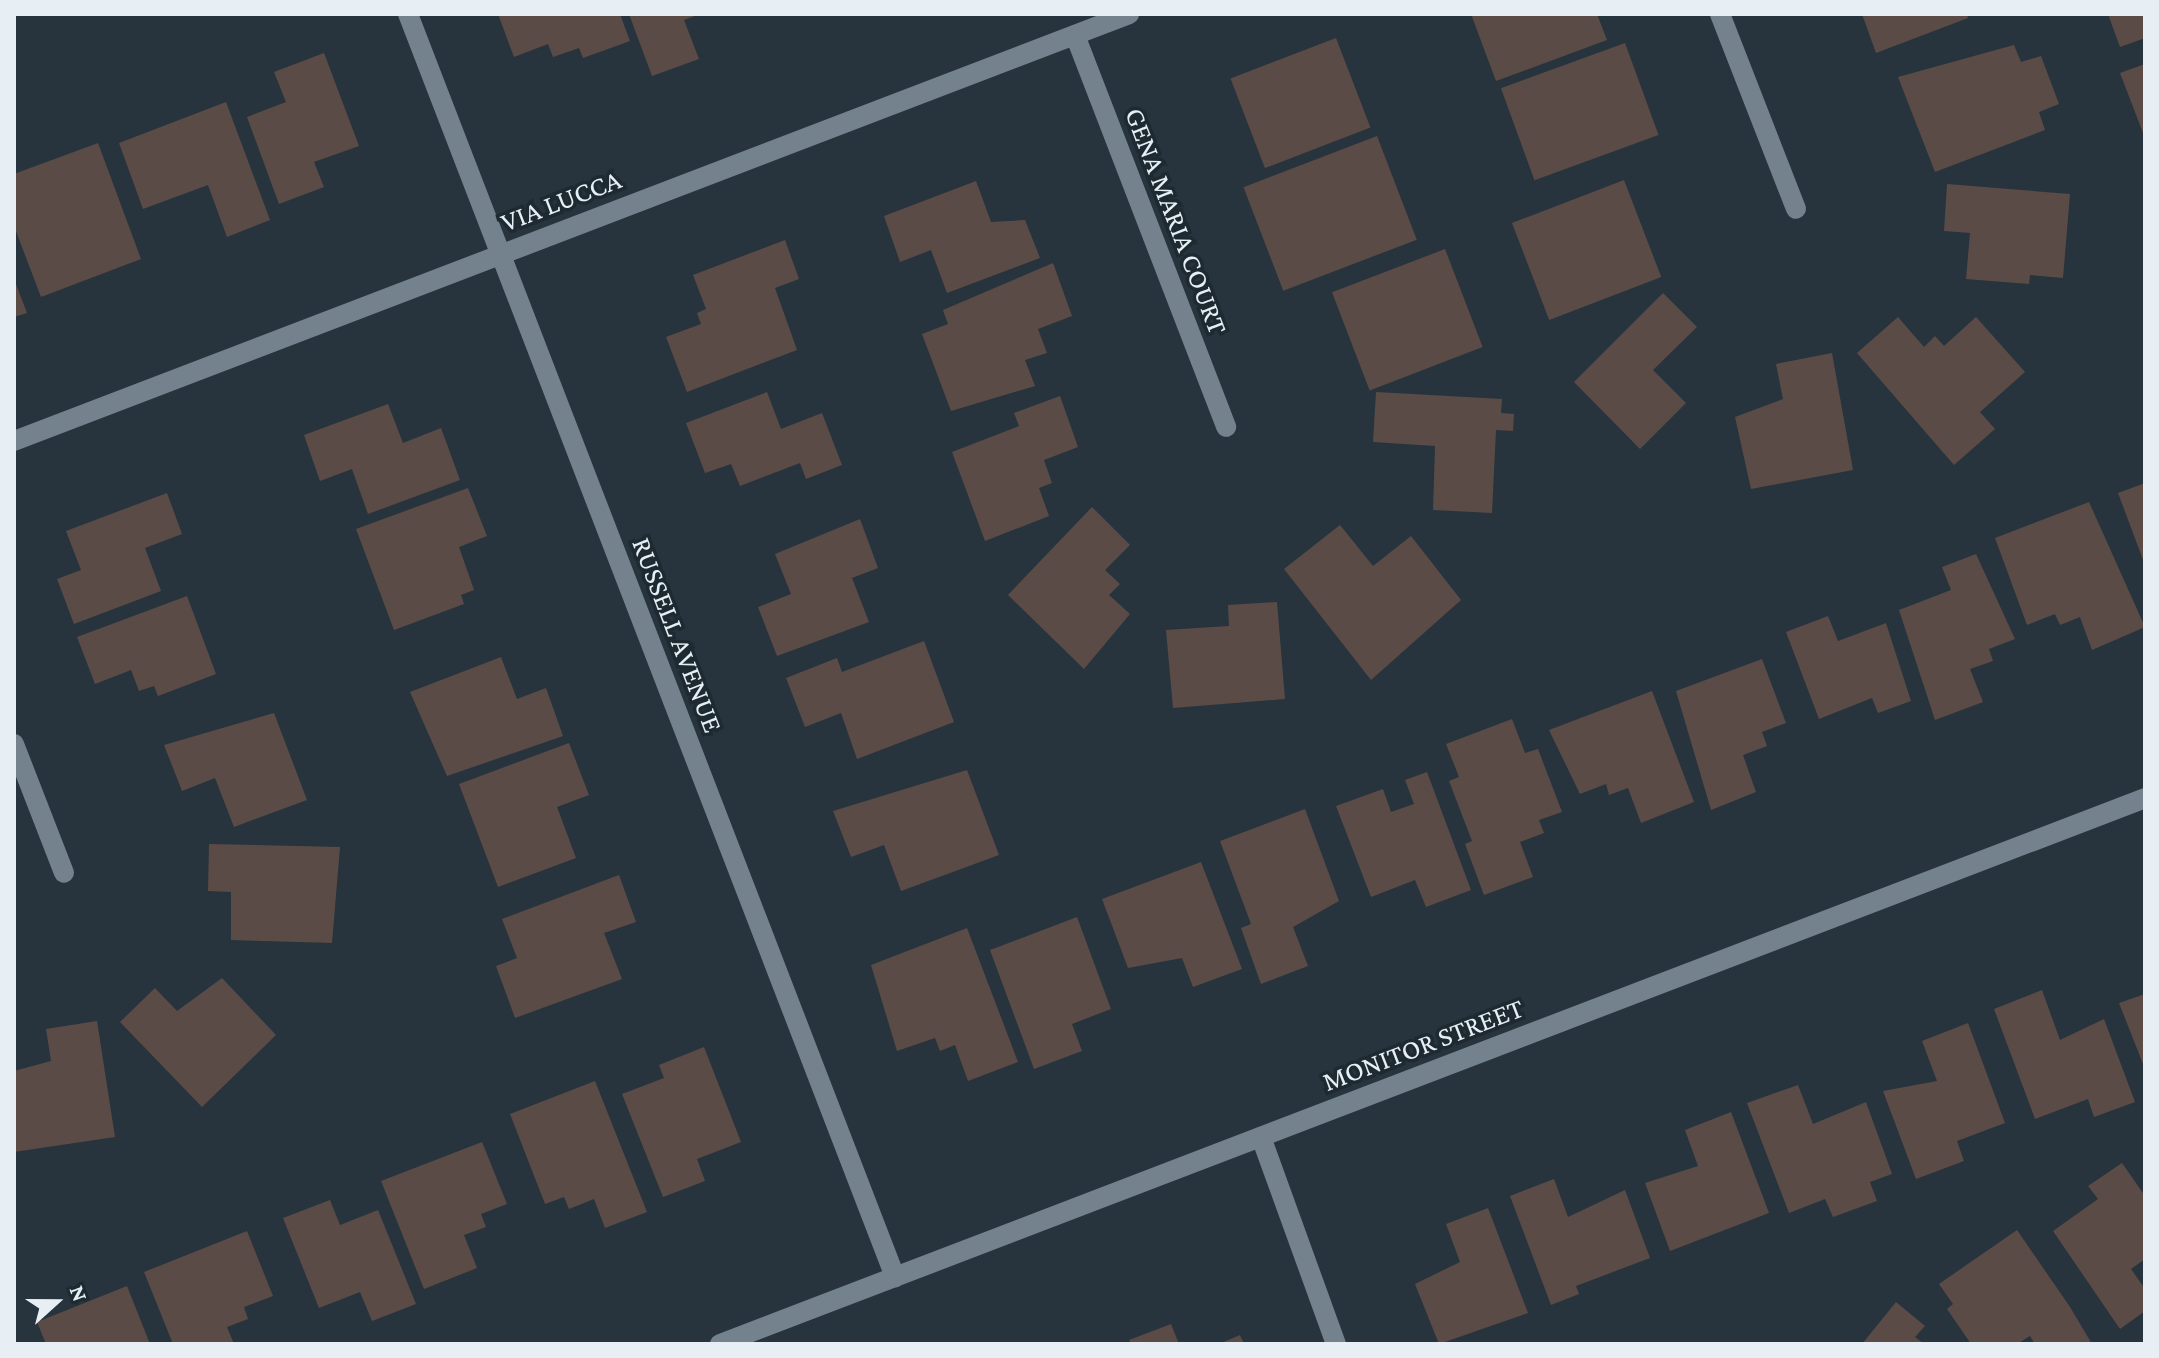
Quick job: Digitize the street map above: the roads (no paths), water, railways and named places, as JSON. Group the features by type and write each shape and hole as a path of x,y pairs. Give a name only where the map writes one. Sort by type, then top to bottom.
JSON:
{"street":[{"name":"RUSSELL AVENUE","path":"408,14 895,1277"},
{"name":"VIA LUCCA","path":"14,441 1129,14"},
{"path":"1720,14 1796,209"},
{"name":"GENA MARIA COURT","path":"1075,35 1226,427"},
{"path":"14,744 64,873"},
{"name":"MONITOR STREET","path":"720,1344 2145,798"},
{"path":"1261,1137 1336,1344"}]}
